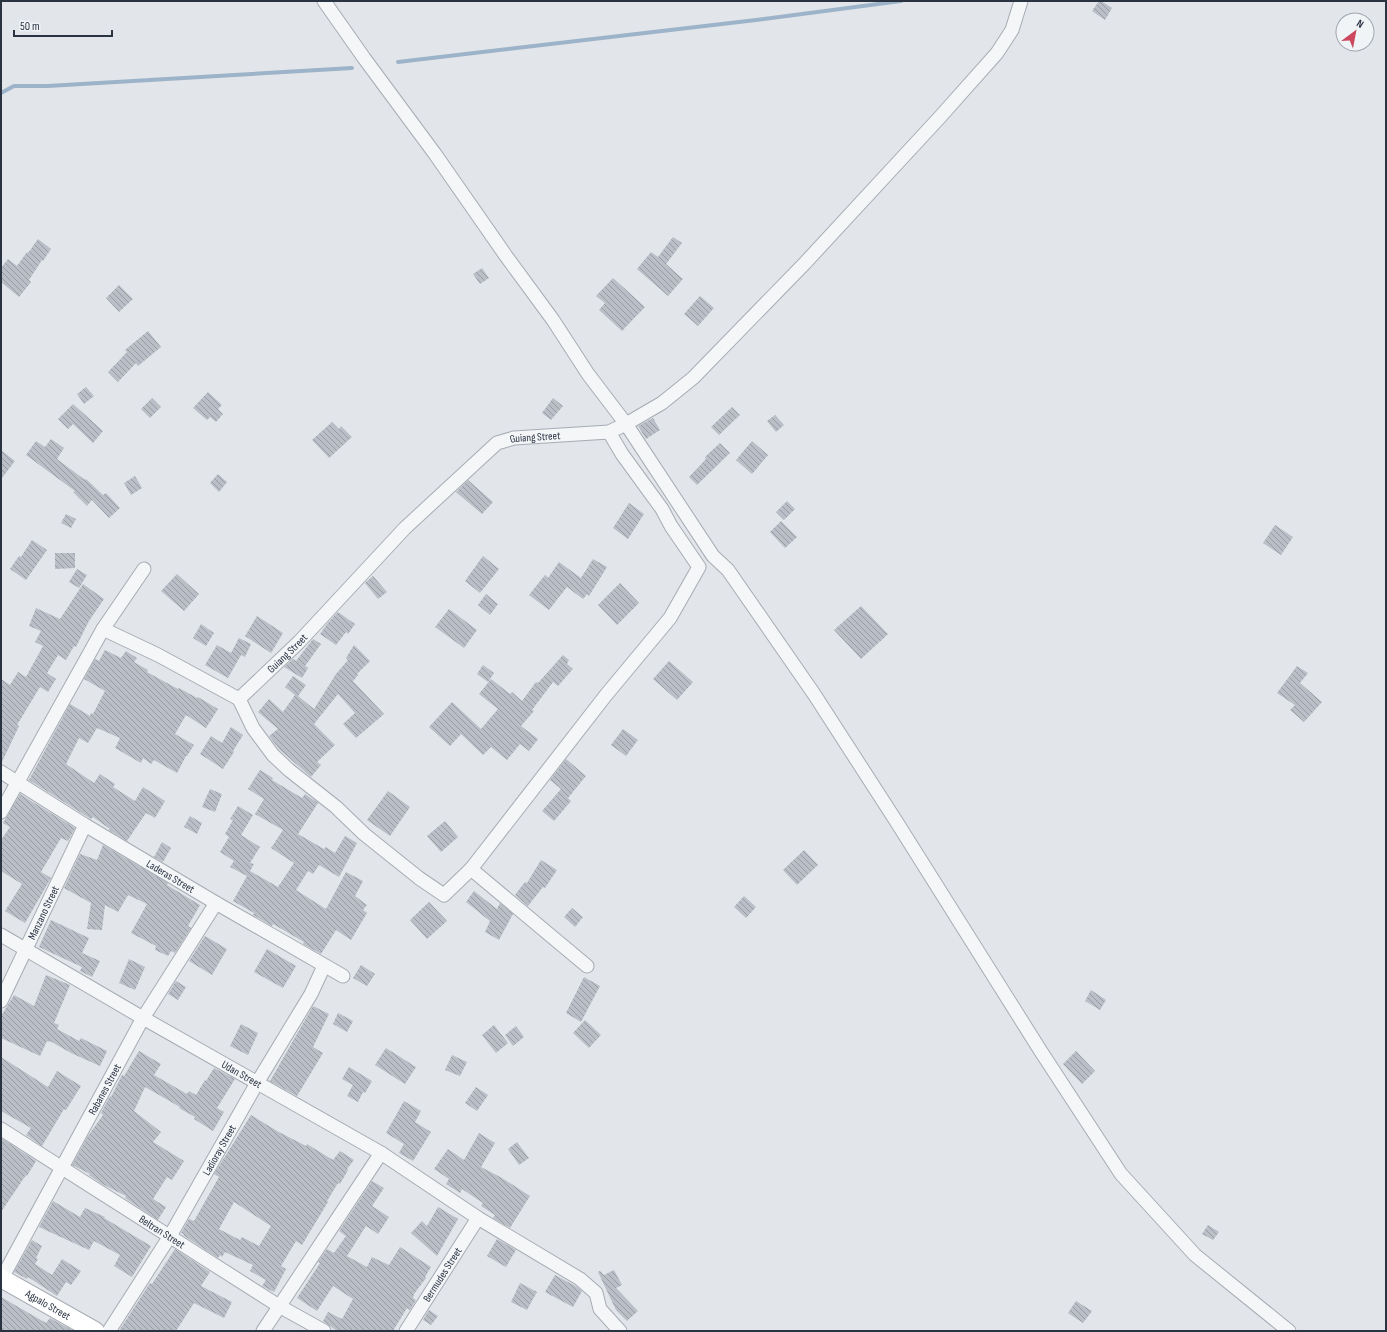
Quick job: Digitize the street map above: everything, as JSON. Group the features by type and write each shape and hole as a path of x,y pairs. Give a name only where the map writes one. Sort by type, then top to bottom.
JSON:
{"street":[{"path":"324,1 364,58 436,154 506,256 553,320 588,374 626,424 713,556 728,570 818,701 896,821 1040,1050 1121,1174 1195,1255 1289,1331"},
{"name":"Guiang Street","path":"239,699 299,642 405,528 497,443 514,438 609,432 662,403 693,378 864,199 997,53 1012,30 1021,1"},
{"path":"609,432 622,454 662,509 671,526 699,567"},
{"path":"103,629 158,655 239,699 254,728 273,755 289,770 336,807 364,834 419,878 444,895 471,869 563,750 670,618 699,567 713,556"},
{"path":"1,812 103,629 144,569"},
{"name":"Laderas Street","path":"1,772 85,825 343,976"},
{"name":"Manzano Street","path":"1,1001 85,825"},
{"path":"471,869 587,966"},
{"name":"Rabanes Street","path":"1,1279 143,1018 216,903"},
{"name":"Udan Street","path":"1,935 143,1018 381,1153 478,1218 580,1279 596,1293 600,1309 620,1331"},
{"name":"Ladioray Street","path":"109,1331 170,1236 257,1083 311,994 324,966"},
{"name":"Beltran Street","path":"1,1129 279,1306 324,1331"},
{"path":"262,1331 381,1153"},
{"name":"Bermudes Street","path":"406,1331 478,1218"},
{"name":"Agpalo Street","path":"1,1279 95,1331"}],"building":[{"path":"1099,1 1112,8 1105,20 1092,11"},
{"path":"673,237 682,243 666,264 683,279 668,296 637,269 651,252 658,257"},
{"path":"38,239 51,249 29,280 31,282 19,297 1,282 1,268 8,259 17,266"},
{"path":"482,268 489,278 480,284 473,274"},
{"path":"613,278 645,307 622,331 599,310 605,303 596,296"},
{"path":"119,285 133,299 119,312 106,298"},
{"path":"700,296 714,308 698,326 684,314"},
{"path":"148,331 161,347 138,366 136,363 118,382 108,372 127,352 125,350"},
{"path":"86,387 94,396 84,404 77,394"},
{"path":"208,392 222,405 218,409 223,414 216,422 210,417 207,420 193,408"},
{"path":"152,398 161,407 150,418 141,409"},
{"path":"553,398 563,406 551,420 542,413"},
{"path":"73,404 103,431 93,443 73,424 68,429 58,419"},
{"path":"732,407 740,415 719,435 711,427"},
{"path":"775,415 784,425 776,432 767,421"},
{"path":"653,418 660,430 646,439 638,426"},
{"path":"332,422 339,429 341,426 352,437 329,458 312,440"},
{"path":"51,439 64,448 57,459 85,480 86,479 103,495 106,493 120,508 109,518 92,500 87,506 73,492 75,491 26,455 36,441 45,447"},
{"path":"752,441 768,455 752,474 736,460"},
{"path":"720,443 730,453 697,485 689,477 706,459 705,457"},
{"path":"1,450 15,461 1,479"},
{"path":"218,474 227,482 219,492 210,483"},
{"path":"135,476 142,488 131,495 124,483"},
{"path":"468,480 493,502 482,514 456,492"},
{"path":"787,501 795,509 784,520 776,512"},
{"path":"629,503 644,514 628,539 613,528"},
{"path":"66,514 76,519 71,528 61,523"},
{"path":"781,521 797,537 785,548 770,532"},
{"path":"1275,525 1293,537 1281,555 1263,543"},
{"path":"32,540 47,550 26,580 10,569 19,556 21,557"},
{"path":"55,553 75,553 75,568 55,569"},
{"path":"483,556 499,569 480,593 465,581"},
{"path":"593,559 607,567 589,596 587,594 583,599 567,587 549,610 529,595 545,575 548,578 559,562 581,578"},
{"path":"77,569 87,575 79,588 69,582"},
{"path":"177,574 199,594 184,611 161,591"},
{"path":"373,576 387,592 378,599 365,583"},
{"path":"620,583 639,603 617,625 598,605"},
{"path":"83,584 104,599 89,621 76,647 74,646 66,660 58,655 47,673 56,679 48,692 40,687 17,725 19,726 1,764 1,679 10,685 18,672 26,677 43,646 35,642 41,631 29,626 36,608 60,619"},
{"path":"486,594 498,604 490,615 478,605"},
{"path":"861,606 888,634 861,659 834,630"},
{"path":"449,609 477,630 464,648 435,627"},
{"path":"338,612 355,624 348,634 346,632 336,645 320,634"},
{"path":"257,616 283,633 271,653 245,636"},
{"path":"201,624 214,633 206,646 193,638"},
{"path":"239,638 251,644 245,657 241,655 228,678 205,665 217,645 231,653"},
{"path":"313,639 321,644 305,666 308,668 302,678 284,667 293,659 296,661"},
{"path":"354,645 370,661 357,674 358,675 353,681 384,714 356,738 343,724 355,713 338,694 314,724 335,745 317,762 321,765 311,777 280,750 269,736 278,729 258,712 269,699 283,712 295,695 285,687 293,676 306,685 298,696 314,709 336,674 348,660 346,658"},
{"path":"105,650 121,658 126,651 137,658 134,662 148,670 147,672 178,689 179,688 197,698 198,697 218,709 206,728 186,715 175,734 194,745 177,773 154,760 151,764 143,758 141,763 115,748 120,738 97,728 88,743 79,738 66,764 94,783 100,774 115,784 113,787 135,801 143,787 165,801 155,818 146,813 127,841 109,830 110,829 93,817 91,819 29,780 70,704 90,716 91,713 93,714 105,691 84,679 95,659 99,661"},
{"path":"563,655 569,660 567,664 573,669 558,686 553,682 532,710 534,711 521,726 538,739 529,751 520,744 507,760 491,747 483,755 461,734 450,746 429,727 452,702 481,729 498,709 479,694 491,679 510,694 512,692 522,701 536,682 538,683"},
{"path":"669,661 693,682 677,700 653,679"},
{"path":"483,665 494,673 488,682 477,674"},
{"path":"1297,666 1308,673 1300,683 1322,702 1304,722 1290,710 1295,705 1277,693"},
{"path":"231,727 243,735 223,769 200,754 211,736 222,743"},
{"path":"623,729 638,740 626,756 611,745"},
{"path":"566,759 586,776 568,798 571,801 554,821 542,811 561,789 550,780"},
{"path":"260,770 273,778 272,780 302,798 305,794 318,803 298,834 324,849 326,847 335,853 345,836 357,843 339,877 319,865 313,874 308,871 296,890 326,909 346,872 363,881 355,896 367,905 363,910 367,913 351,940 336,930 321,954 273,924 272,926 253,915 254,913 233,901 247,876 230,867 234,861 220,852 229,837 225,834 233,820 230,819 238,806 253,815 241,835 260,847 250,863 254,864 250,871 278,887 294,863 271,848 283,830 255,814 264,799 248,789"},
{"path":"210,789 222,794 215,812 202,807"},
{"path":"388,791 410,807 390,836 367,820"},
{"path":"20,794 75,828 68,841 61,838 41,872 51,878 25,923 5,911 22,884 1,871 1,840 10,827 3,823"},
{"path":"190,816 202,823 197,834 184,827"},
{"path":"445,821 458,837 441,852 427,836"},
{"path":"162,842 171,848 163,862 154,857"},
{"path":"103,845 168,883 167,885 200,905 188,926 191,928 175,953 171,951 168,956 155,950 156,946 131,933 147,904 128,895 118,912 105,905 102,930 87,929 91,903 64,888 80,854 97,860"},
{"path":"804,850 818,865 797,885 783,870"},
{"path":"541,860 557,870 545,888 543,887 528,906 515,895 525,882 527,883"},
{"path":"474,891 497,909 500,903 513,914 499,940 485,932 490,921 466,902"},
{"path":"744,896 756,907 746,918 734,907"},
{"path":"429,902 447,921 427,939 410,920"},
{"path":"572,908 583,917 575,927 564,917"},
{"path":"51,920 89,938 82,953 100,961 92,977 80,971 82,967 39,947"},
{"path":"205,936 227,949 212,975 189,961"},
{"path":"267,949 296,966 283,988 254,972"},
{"path":"129,959 145,967 135,990 119,983"},
{"path":"361,965 375,974 367,986 353,978"},
{"path":"46,975 70,985 54,1023 59,1025 57,1029 79,1041 81,1038 107,1051 100,1066 71,1053 50,1041 47,1041 40,1056 1,1038 1,1016 14,995 34,1006"},
{"path":"584,977 600,986 581,1022 566,1013"},
{"path":"176,981 186,987 178,1000 168,994"},
{"path":"1091,990 1106,1000 1100,1010 1085,1001"},
{"path":"313,1006 329,1014 313,1047 323,1053 297,1096 270,1081"},
{"path":"338,1013 353,1021 347,1032 333,1024"},
{"path":"585,1020 601,1035 589,1048 573,1033"},
{"path":"241,1024 258,1033 248,1055 230,1046"},
{"path":"494,1025 508,1043 496,1053 482,1035"},
{"path":"516,1026 524,1037 513,1046 505,1035"},
{"path":"386,1048 416,1067 405,1084 375,1065"},
{"path":"139,1051 161,1064 154,1075 187,1094 189,1091 196,1095 214,1068 235,1079 217,1108 224,1112 213,1131 194,1119 195,1117 179,1108 180,1107 145,1087 134,1111 161,1132 153,1142 184,1161 172,1180 167,1177 153,1199 166,1207 158,1220 125,1198 126,1196 102,1184 89,1175 90,1174 72,1165 88,1136 103,1115 101,1113 122,1075 124,1076"},
{"path":"1076,1051 1095,1071 1082,1084 1063,1064"},
{"path":"452,1055 467,1062 460,1076 445,1070"},
{"path":"1,1057 48,1087 57,1071 81,1086 66,1110 64,1109 42,1146 26,1135 31,1128 1,1111"},
{"path":"349,1067 372,1081 365,1093 363,1092 358,1102 347,1096 353,1085 342,1079"},
{"path":"476,1087 488,1095 477,1111 465,1103"},
{"path":"404,1101 421,1111 415,1122 431,1132 413,1161 399,1153 404,1144 386,1133"},
{"path":"251,1115 277,1131 306,1146 307,1144 333,1160 340,1151 354,1160 347,1169 348,1170 340,1184 338,1183 302,1245 296,1241 281,1266 286,1269 274,1292 262,1286 266,1280 250,1271 253,1265 225,1252 222,1257 220,1255 218,1258 181,1233 189,1219 194,1221 219,1177 214,1174","holes":["234,1202 271,1226 259,1246 242,1237 240,1240 219,1229"]},
{"path":"479,1133 495,1143 481,1167 502,1178 530,1196 510,1228 493,1218 495,1215 481,1206 483,1203 462,1189 460,1193 446,1184 449,1179 434,1169 448,1149 464,1160"},
{"path":"1,1138 36,1161 1,1212"},
{"path":"517,1142 529,1158 519,1165 508,1149"},
{"path":"372,1181 384,1188 372,1206 389,1217 378,1234 366,1226 347,1256 367,1267 372,1257 389,1265 400,1247 431,1267 425,1277 426,1278 414,1294 413,1298 416,1300 410,1310 407,1308 393,1331 337,1331 323,1321 328,1312 342,1319 353,1299 333,1286 317,1311 297,1298 320,1263 318,1262 327,1249 334,1253 346,1236 339,1231"},
{"path":"53,1201 80,1217 85,1208 105,1217 104,1218 151,1246 132,1277 114,1266 120,1255 94,1241 89,1250 39,1227"},
{"path":"438,1207 458,1219 437,1256 411,1233 422,1221 427,1226"},
{"path":"1208,1225 1219,1232 1213,1240 1202,1234"},
{"path":"497,1239 516,1250 506,1267 487,1256"},
{"path":"32,1240 42,1246 36,1258 38,1259 35,1264 52,1275 62,1259 81,1271 71,1285 66,1282 57,1296 28,1277 27,1279 14,1272"},
{"path":"175,1249 210,1272 201,1286 232,1302 224,1318 194,1303 176,1331 119,1331 150,1283 152,1284"},
{"path":"614,1270 622,1285 616,1288 638,1311 627,1321 616,1310 598,1272 600,1271 604,1275"},
{"path":"555,1275 582,1291 573,1307 545,1292"},
{"path":"520,1283 537,1292 527,1310 511,1302"},
{"path":"1,1297 46,1323 50,1318 74,1331 1,1331"},
{"path":"1076,1301 1092,1311 1083,1323 1068,1313"},
{"path":"429,1310 438,1316 431,1325 423,1320"}],"waterway":[{"path":"398,62 756,20 901,1"},
{"path":"1,93 14,86 48,86 352,68"}]}
